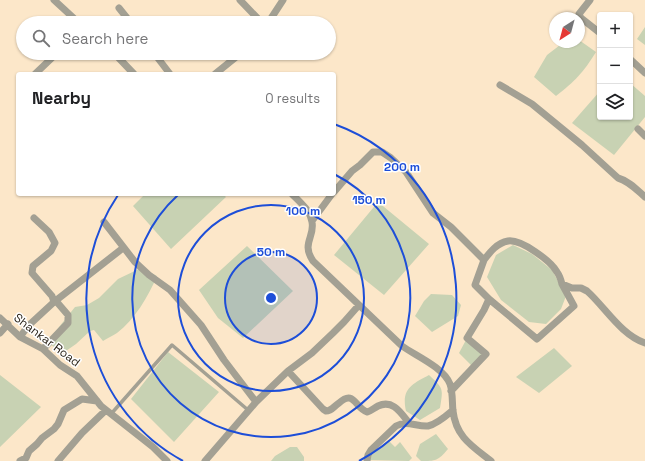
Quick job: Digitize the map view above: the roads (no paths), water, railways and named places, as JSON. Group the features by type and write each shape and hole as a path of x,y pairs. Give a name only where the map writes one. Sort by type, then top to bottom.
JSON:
{"street":[{"path":"54,0 71,16"},
{"path":"240,0 255,16"},
{"path":"273,16 283,0"},
{"path":"590,0 579,14 581,18 597,31"},
{"path":"119,8 125,16"},
{"path":"37,72 50,60"},
{"path":"121,60 132,72"},
{"path":"159,60 168,72"},
{"path":"217,72 232,60"},
{"path":"633,62 645,73"},
{"path":"500,85 532,104 582,145 618,178 628,182 645,197"},
{"path":"638,129 645,136"},
{"path":"336,190 352,171 373,152 382,152 406,172 433,213 451,227 484,260"},
{"path":"294,196 302,204 312,221 307,247 308,255 320,269 402,346 432,365 450,383 454,418 461,435 491,461"},
{"path":"312,221 331,196"},
{"path":"34,218 49,232 55,243 51,251 33,266 32,273 68,315 68,323 43,349"},
{"path":"104,222 123,248 149,275 170,290 201,326 224,360 256,402"},
{"path":"509,241 518,242 541,256 557,271 562,284 574,306 537,339 489,299 476,285 484,260 492,249 509,241"},
{"path":"20,336 28,326 55,301 123,248"},
{"path":"562,284 572,288 581,288 587,291 616,323 632,337 645,343"},
{"path":"451,391 486,354 466,338 484,310 489,299"},
{"path":"205,461 239,423 248,410 288,372 336,330 359,305"},
{"name":"Shankar Road","path":"0,318 20,336 43,349 60,365 76,376 97,401 167,461"},
{"path":"0,333 8,324"},
{"path":"288,372 326,411 331,410 345,398 349,398 352,399 363,411 367,412 386,404 392,405 398,409 409,423"},
{"path":"20,461 26,458 29,450 54,429 58,424 64,410 82,399 97,401"},
{"path":"367,461 371,450 391,431 401,424 409,423 429,426 436,423 453,410"},
{"path":"58,461 82,433 109,412"}],"lane":[{"path":"109,412 172,345 248,410"}]}
